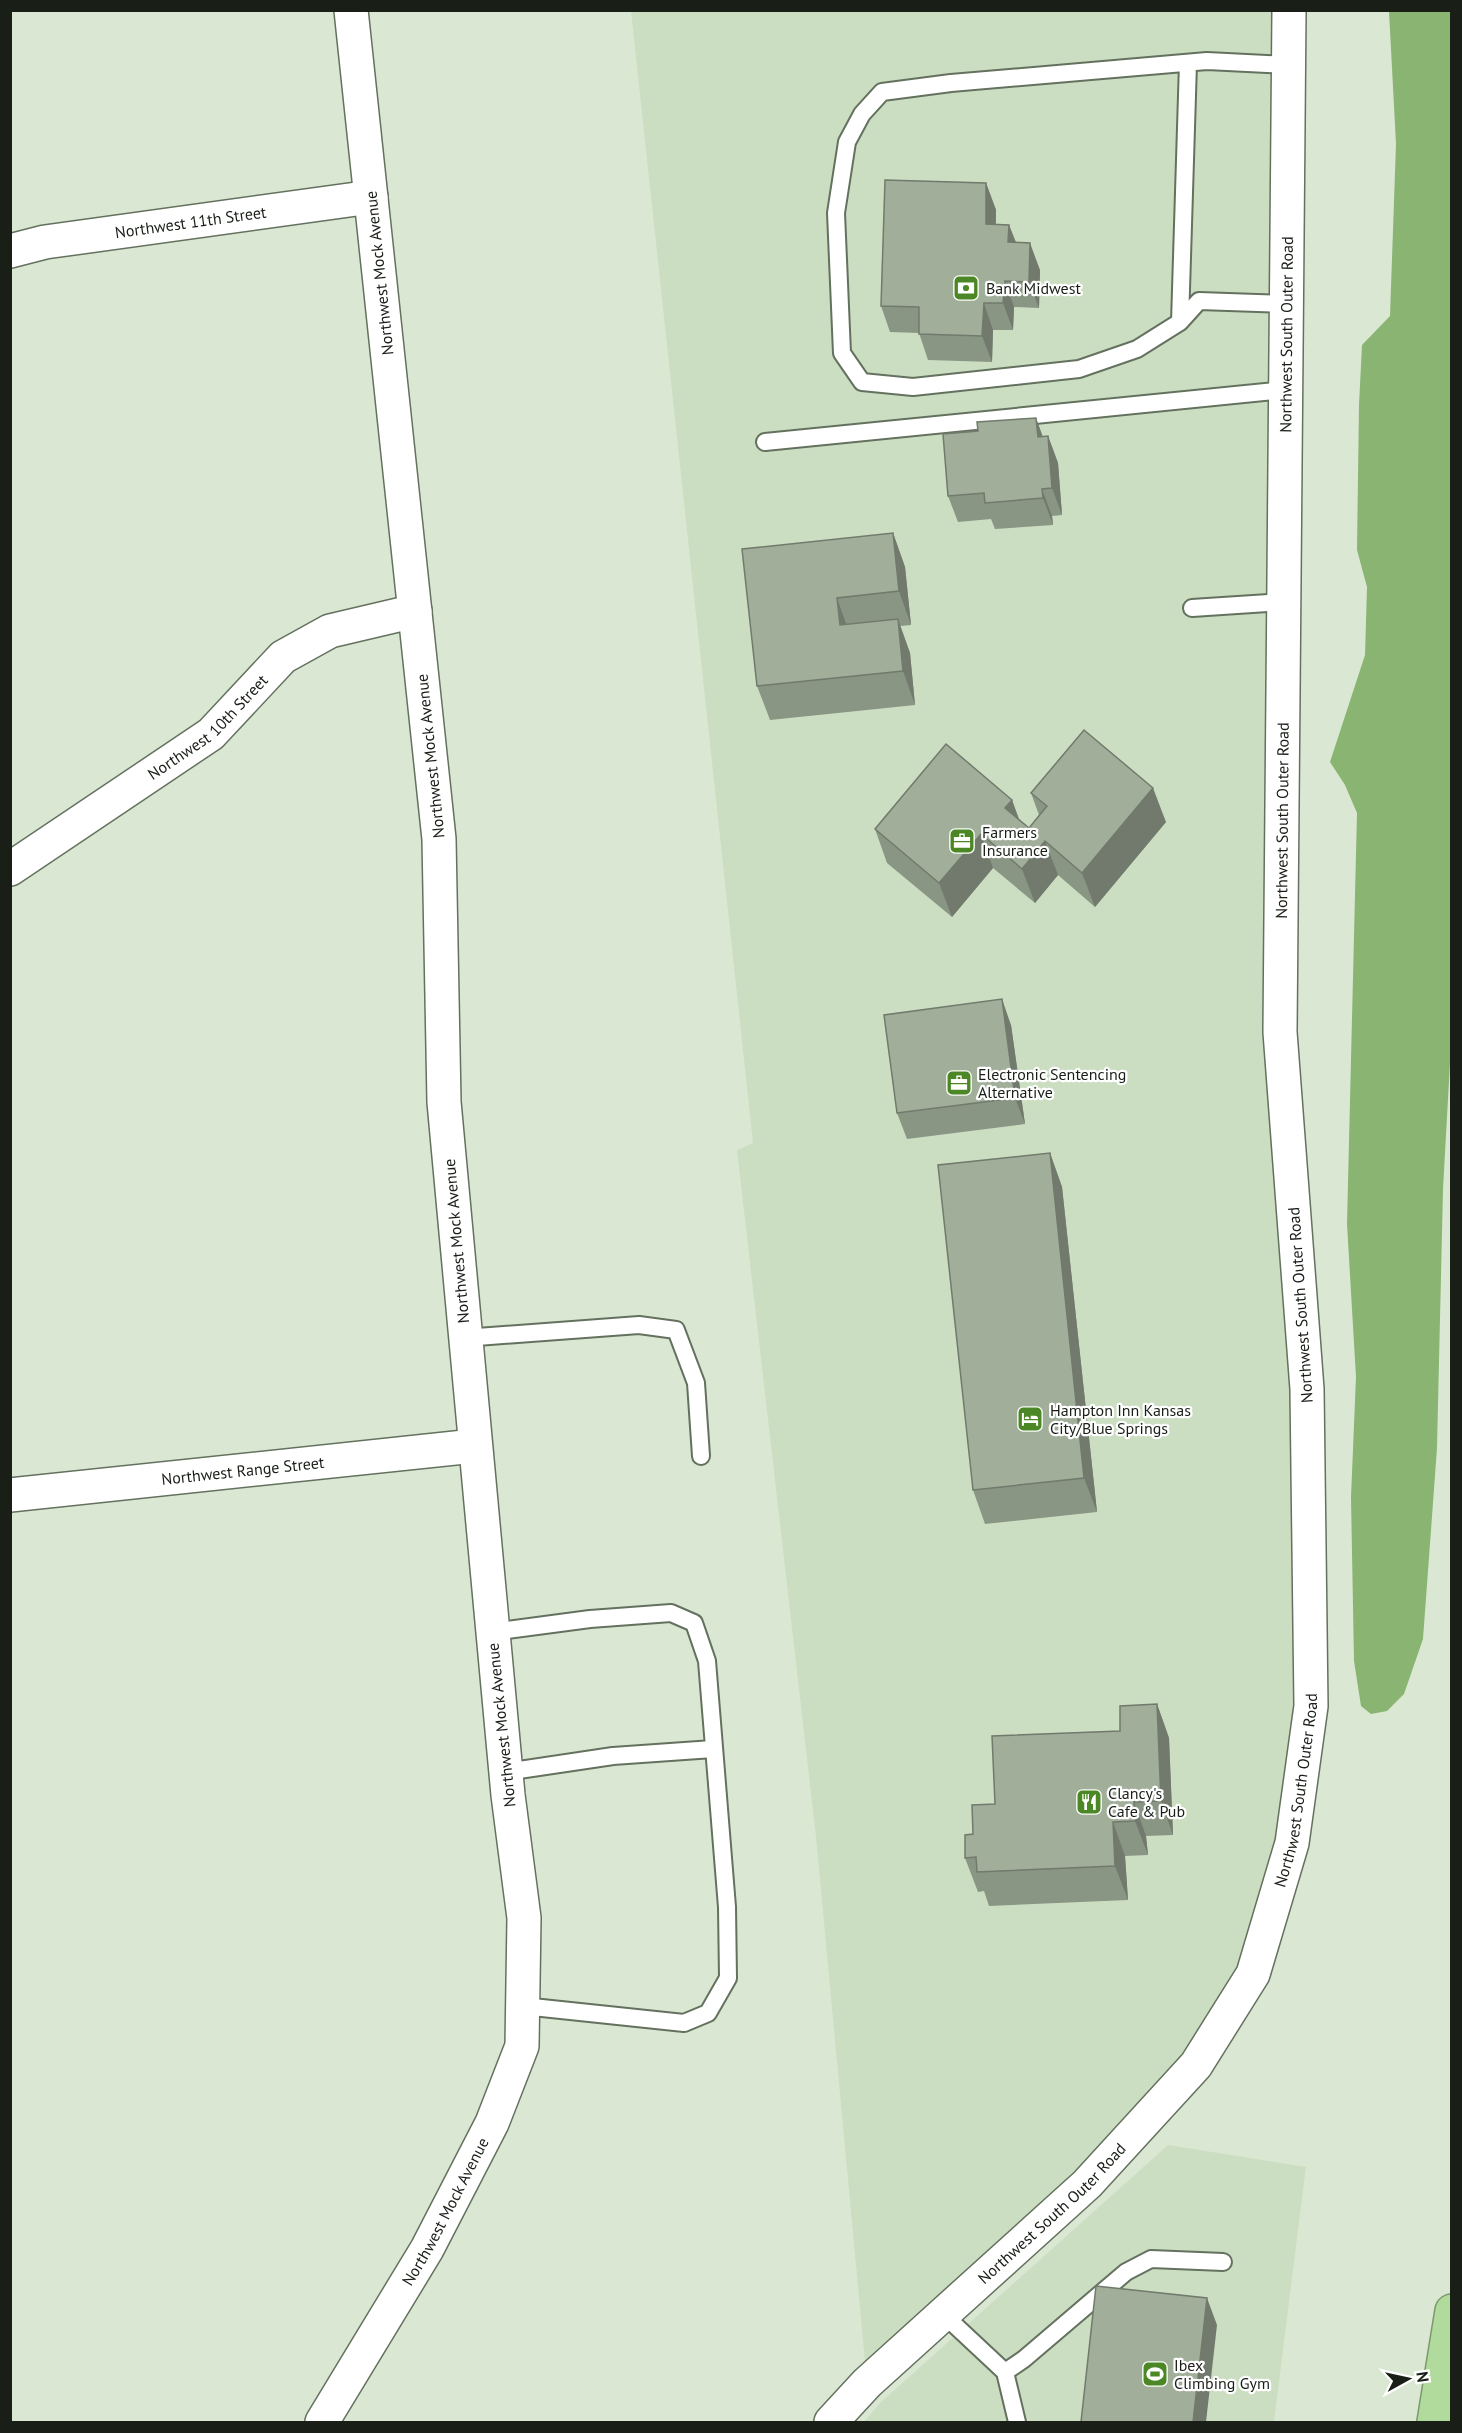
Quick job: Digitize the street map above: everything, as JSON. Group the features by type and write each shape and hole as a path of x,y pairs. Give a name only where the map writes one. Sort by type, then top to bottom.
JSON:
{"highway":[{"path":"1434,2422 1452,2311"}],"street":[{"name":"Northwest Mock Avenue","path":"322,2422 427,2248 492,2123 522,2046 523,2006 524,1918 492,1632 444,1102 439,839 351,10"},
{"name":"Northwest South Outer Road","path":"831,2422 867,2383 1087,2184 1196,2064 1253,1974 1292,1843 1311,1706 1311,1663 1307,1389 1280,1032 1289,10"},
{"name":"Northwest 11th Street","path":"10,251 45,242 371,197"},
{"name":"Northwest 10th Street","path":"10,869 211,734 283,657 330,631 415,611"},
{"name":"Northwest Range Street","path":"10,1495 474,1446"}],"lane":[{"path":"1286,304 1199,301 1180,322 1137,349 1078,369 913,387 862,382 842,353 836,213 847,142 862,114 882,92 951,83 1206,61 1289,65"},
{"path":"1180,322 1188,63"},
{"path":"765,442 1285,390"},
{"path":"1192,608 1283,602"},
{"path":"464,1338 639,1324 676,1329 696,1383 701,1456"},
{"path":"492,1632 590,1619 671,1613 694,1623 707,1661 727,1907 728,1978 708,2013 684,2023 523,2006"},
{"path":"506,1772 613,1756 713,1749"},
{"path":"1005,2372 1024,2360 1134,2267 1151,2259 1223,2262"},
{"path":"944,2314 1005,2372 1017,2422"}],"shaded area":[{"path":"631,11 1289,11 1282,722 1307,1389 1292,1843 1196,2065 867,2383 816,1837 737,1150 753,1143"},
{"path":"1168,2145 1306,2167 1274,2422 864,2422 880,2403"}],"green space":[{"path":"1389,11 1451,11 1452,1027 1443,1189 1437,1448 1423,1639 1404,1694 1387,1711 1371,1714 1361,1706 1354,1661 1351,1497 1356,1377 1347,1224 1357,813 1345,785 1330,762 1365,655 1367,587 1357,550 1359,405 1362,345 1390,316 1396,144"}],"building":[{"name":"Bank Midwest","path":"885,180 986,183 986,224 1009,225 1008,242 1030,243 1029,282 1005,281 1003,303 984,303 982,336 919,334 919,307 881,306"},
{"path":"1036,418 1038,437 1048,436 1052,488 1042,489 1043,498 985,503 984,493 948,496 943,434 978,431 977,422"},
{"path":"893,533 899,591 837,598 840,625 898,619 903,671 757,686 742,549"},
{"path":"1084,730 1153,788 1082,873 1045,841 1022,869 981,834 939,883 875,829 946,744 1012,800 1005,808 1029,828 1047,806 1031,793"},
{"name":"Electronic Sentencing Alternative","path":"1002,999 1015,1098 897,1113 884,1015"},
{"name":"Hampton Inn Kansas City/Blue Springs","path":"1050,1153 1084,1478 973,1490 938,1165"},
{"name":"Clancy's Cafe & Pub","path":"1157,1704 1161,1801 1134,1802 1135,1821 1113,1822 1115,1866 977,1872 976,1857 965,1858 965,1835 973,1834 972,1805 995,1804 992,1736 1120,1731 1120,1706"},
{"name":"Ibex Climbing Gym","path":"1096,2286 1207,2298 1193,2422 1081,2422"}],"place":[{"name":"Bank Midwest","path":"966,288"},
{"name":"Farmers Insurance","path":"962,841"},
{"name":"Electronic Sentencing Alternative","path":"959,1083"},
{"name":"Hampton Inn Kansas City/Blue Springs","path":"1030,1419"},
{"name":"Clancy's Cafe & Pub","path":"1089,1802"},
{"name":"Ibex Climbing Gym","path":"1155,2374"}]}
